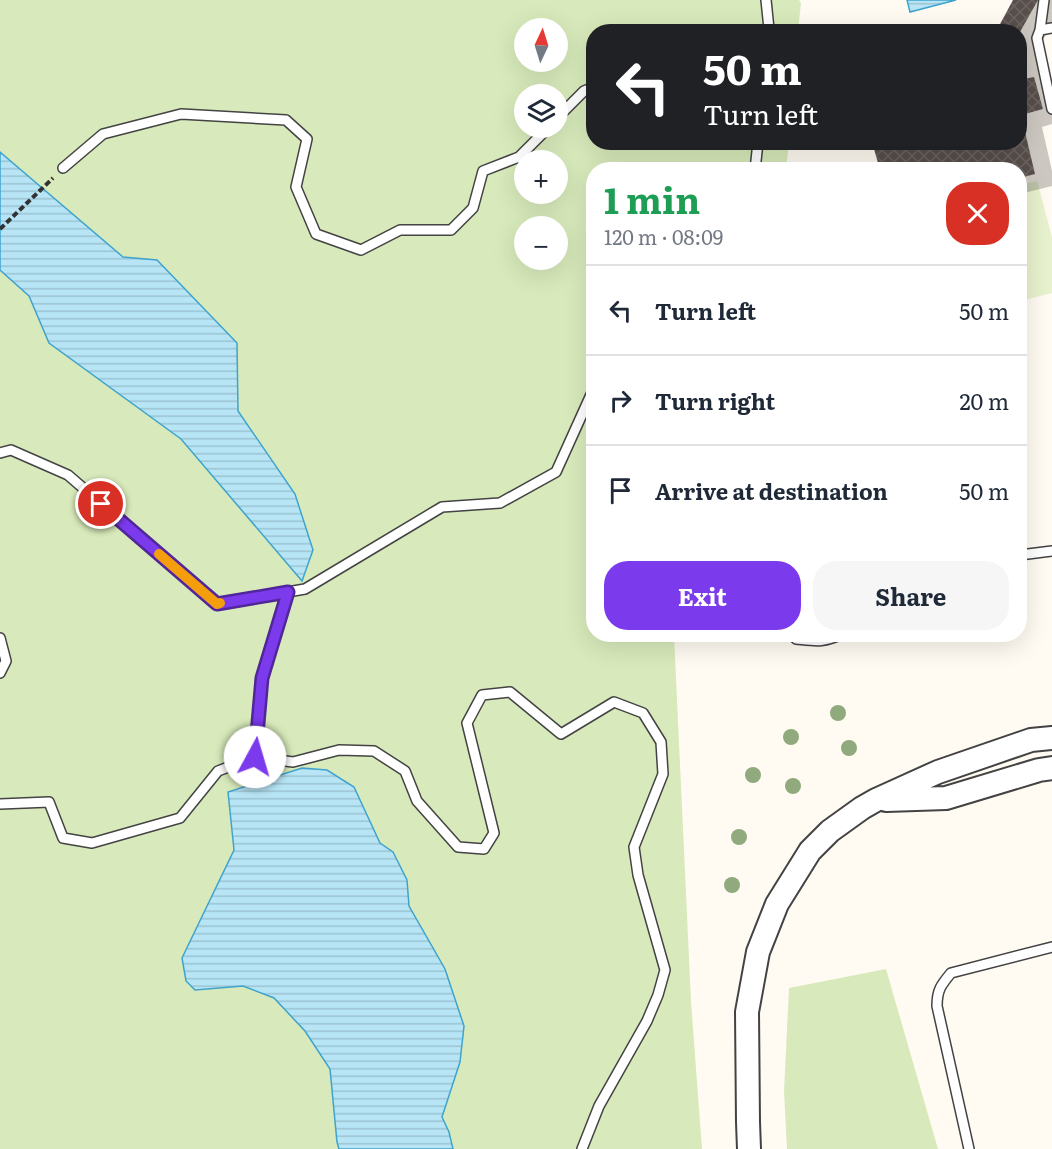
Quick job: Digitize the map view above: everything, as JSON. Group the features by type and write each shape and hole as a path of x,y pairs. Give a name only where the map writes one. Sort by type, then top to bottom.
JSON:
{"street":[{"path":"749,1149 747,1012 758,952 777,904 810,851 830,831 876,800 939,771 1031,740 1052,738"},
{"path":"876,800 946,798 1052,768"}],"lane":[{"path":"766,0 767,24"},
{"path":"1044,0 1037,38 1052,109"},
{"path":"1040,30 1052,28"},
{"path":"568,107 586,90"},
{"path":"63,168 103,134 181,114 286,120 308,139 296,187 316,234 361,250 400,230 451,230 473,208 483,171 519,157 538,138"},
{"path":"0,453 11,450 68,475 217,604 305,589 442,507 500,503 556,472 586,406"},
{"path":"1027,554 1052,551"},
{"path":"255,757 262,678 288,592"},
{"path":"0,638 6,661 0,673"},
{"path":"0,804 49,802 63,838 92,843 180,818 218,771 255,757 293,762 339,750 374,751 405,771 417,801 459,847 484,849 494,833 467,723 482,695 510,692 561,734 614,702 643,713 661,742 663,774 634,847 638,875 664,970 658,995 647,1021 599,1106 582,1149"},
{"path":"969,1149 937,1006 940,986 951,973 1052,947"}],"path":[{"path":"0,229 63,168"}],"green space":[{"path":"0,0 799,0 801,3 799,24 586,24 586,150 788,150 787,162 586,162 586,642 674,642 691,1001 702,1149 0,1149"},
{"path":"1037,181 1052,237 1052,293 1027,299 1027,183"},
{"path":"886,969 938,1149 787,1149 784,1091 789,988"}],"water":[{"path":"907,0 956,0 910,12"},
{"path":"0,152 123,257 157,260 237,343 238,411 295,494 313,550 302,581 181,439 49,343 29,296 0,270"},
{"path":"302,768 327,770 354,787 380,843 393,852 407,880 409,906 445,969 464,1026 460,1062 442,1117 453,1149 339,1149 330,1069 305,1031 274,998 243,986 195,990 186,981 182,958 234,850 228,792"}],"building":[{"path":"1013,0 1038,0 1024,24 1000,24"},
{"path":"1034,77 1043,109 1027,113 1027,78"},
{"path":"1027,140 1035,174 1027,176 1027,162 878,162 874,150 1027,150"}],"slow traffic":[{"path":"159,554 217,604 220,603"}],"route":[{"path":"101,504 217,604 288,592 262,678 255,757"}]}
